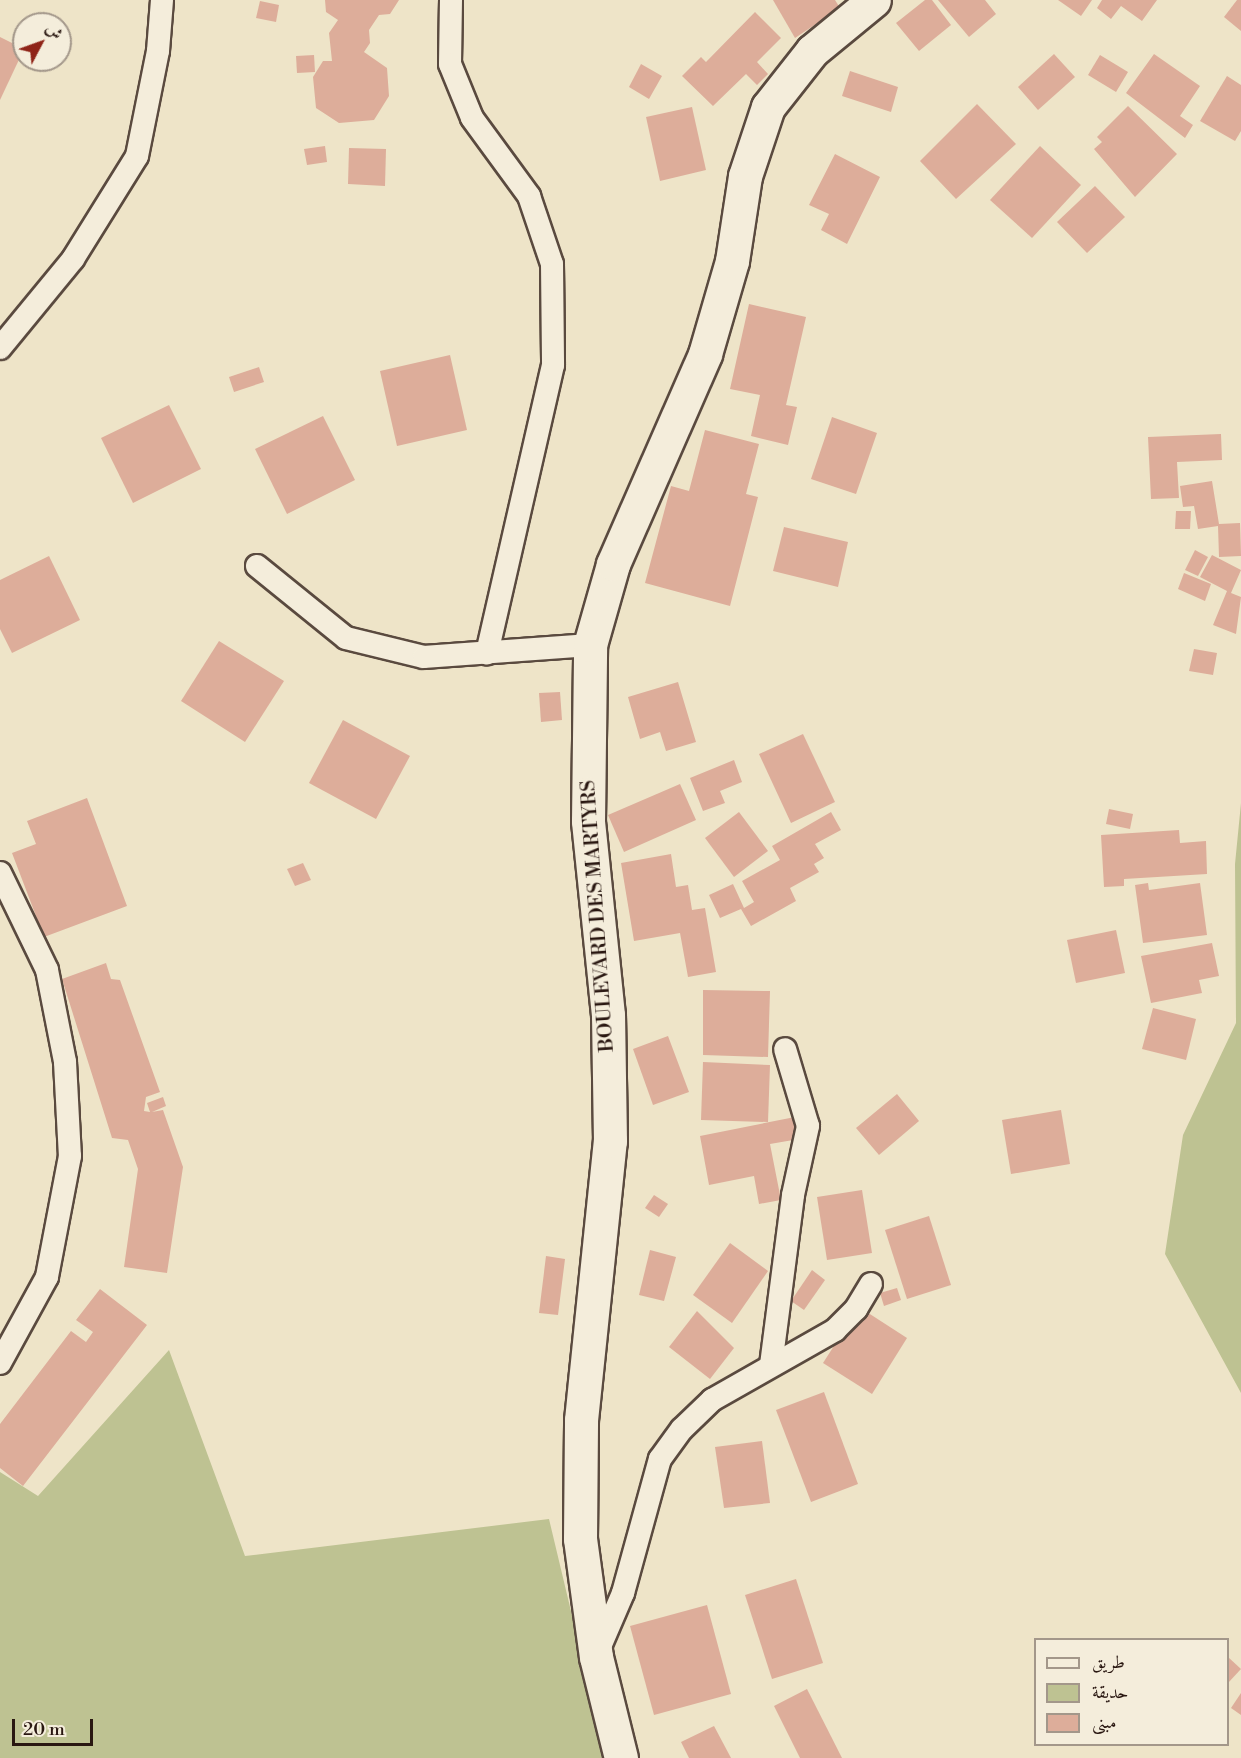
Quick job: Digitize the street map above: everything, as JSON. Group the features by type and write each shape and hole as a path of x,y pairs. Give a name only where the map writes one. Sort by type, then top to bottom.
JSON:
{"main road":[{"name":"BOULEVARD DES MARTYRS","path":"621,1758 596,1657 580,1539 581,1420 610,1141 608,1014 588,821 590,645 613,564 705,354 732,261 745,176 768,107 812,51 874,0"}],"street":[{"path":"0,348 73,259 137,156 158,51 162,0"},
{"path":"451,0 450,64 472,118 529,196 552,264 553,365 487,654"},
{"path":"257,566 346,638 424,657 590,645"},
{"path":"0,873 46,970 65,1062 70,1156 47,1277 0,1363"},
{"path":"771,1365 793,1195 808,1126 785,1049"},
{"path":"596,1657 623,1593 660,1459 712,1400 835,1330 856,1309 871,1284"}],"green space":[{"path":"1241,803 1241,1393 1165,1254 1183,1135 1236,1023 1235,864"},
{"path":"169,1350 245,1556 549,1519 606,1758 0,1758 0,1472 38,1496"}],"building":[{"path":"325,0 399,0 390,14 379,15 369,30 370,43 364,52 387,68 389,96 374,120 339,123 316,108 313,77 323,61 332,61 329,33 338,20 326,12"},
{"path":"773,0 835,0 840,8 795,38"},
{"path":"925,0 932,0 951,25 919,51 896,23"},
{"path":"938,0 985,0 996,14 969,37"},
{"path":"1058,0 1092,0 1081,16"},
{"path":"1102,0 1157,0 1142,21 1121,6 1111,19 1097,8"},
{"path":"1237,0 1241,0 1241,31 1224,17"},
{"path":"260,1 279,5 276,22 256,18"},
{"path":"755,12 781,38 757,62 768,74 757,85 746,74 713,106 682,76 701,57 706,62"},
{"path":"0,37 12,43 13,72 0,100"},
{"path":"1054,54 1075,77 1038,110 1018,87"},
{"path":"1154,54 1200,86 1180,116 1193,125 1185,138 1126,93"},
{"path":"314,55 315,72 297,73 296,56"},
{"path":"1100,55 1128,72 1116,92 1088,75"},
{"path":"641,64 662,76 649,99 629,87"},
{"path":"850,71 898,87 891,112 842,96"},
{"path":"1227,76 1241,85 1241,131 1235,141 1200,121"},
{"path":"977,104 1016,144 956,199 920,161"},
{"path":"1128,106 1177,154 1135,197 1094,149 1102,142 1097,137"},
{"path":"692,107 706,170 660,181 646,117"},
{"path":"325,146 327,162 307,165 304,149"},
{"path":"1040,146 1081,185 1032,238 990,200"},
{"path":"349,148 386,149 385,186 348,184"},
{"path":"835,154 880,177 847,244 821,230 829,214 809,205"},
{"path":"1095,186 1125,217 1087,253 1057,222"},
{"path":"749,304 806,317 786,405 797,407 788,445 751,436 760,395 730,389"},
{"path":"450,355 467,430 397,446 380,371"},
{"path":"259,367 264,382 234,392 229,377"},
{"path":"169,405 201,469 133,503 101,438"},
{"path":"323,416 355,480 287,514 255,449"},
{"path":"832,417 877,433 856,494 811,479"},
{"path":"705,430 759,444 746,494 758,497 730,606 645,583 671,486 689,491"},
{"path":"1221,434 1222,460 1177,462 1179,498 1151,499 1148,437"},
{"path":"1212,481 1219,524 1240,523 1241,556 1219,557 1218,526 1198,529 1194,506 1183,507 1180,486"},
{"path":"1176,511 1191,511 1190,529 1175,529"},
{"path":"784,527 848,542 838,587 773,571"},
{"path":"1195,550 1208,557 1198,576 1185,570"},
{"path":"1212,555 1241,570 1231,593 1241,597 1236,634 1213,625 1227,591 1200,577"},
{"path":"49,556 80,620 12,653 0,629 0,580"},
{"path":"1184,573 1211,584 1205,601 1178,589"},
{"path":"219,641 284,681 245,742 181,701"},
{"path":"1194,649 1217,653 1213,675 1189,671"},
{"path":"678,682 696,742 666,751 660,732 640,739 628,697"},
{"path":"560,692 562,720 541,722 539,693"},
{"path":"343,720 410,756 376,819 309,783"},
{"path":"803,734 835,802 791,823 759,754"},
{"path":"734,760 742,782 720,791 725,803 703,811 690,778"},
{"path":"680,784 696,820 624,852 608,815"},
{"path":"87,798 127,906 44,937 12,853 36,844 27,821"},
{"path":"1109,809 1133,814 1130,829 1106,824"},
{"path":"739,812 768,851 734,877 705,838"},
{"path":"831,812 841,830 815,844 824,858 814,864 819,872 790,888 796,901 751,926 741,909 720,918 709,895 733,884 744,908 754,902 742,881 780,860 772,846"},
{"path":"1179,830 1180,843 1206,841 1207,874 1124,879 1124,886 1104,887 1101,835"},
{"path":"671,854 676,887 688,885 692,910 705,908 716,972 688,977 680,933 634,941 621,863"},
{"path":"303,863 311,880 295,886 287,869"},
{"path":"1148,883 1149,890 1200,883 1207,935 1143,943 1135,885"},
{"path":"1116,930 1125,973 1076,983 1067,940"},
{"path":"1212,943 1219,976 1199,980 1202,993 1151,1003 1141,956"},
{"path":"106,963 111,979 120,980 160,1092 146,1097 144,1111 150,1112 147,1103 163,1097 166,1106 152,1112 163,1110 183,1167 167,1273 124,1267 138,1169 128,1140 112,1138 62,979"},
{"path":"703,990 770,991 768,1057 703,1055"},
{"path":"1153,1008 1196,1019 1186,1060 1142,1049"},
{"path":"668,1036 689,1092 653,1105 633,1049"},
{"path":"703,1062 770,1065 768,1122 701,1120"},
{"path":"897,1094 919,1121 879,1155 856,1128"},
{"path":"1061,1110 1070,1164 1011,1174 1002,1120"},
{"path":"795,1117 799,1139 770,1144 781,1200 759,1204 754,1176 709,1185 700,1136"},
{"path":"862,1190 872,1253 827,1260 817,1197"},
{"path":"654,1195 668,1204 659,1217 645,1208"},
{"path":"929,1216 951,1285 907,1299 885,1230"},
{"path":"730,1243 768,1271 732,1323 693,1295"},
{"path":"650,1250 676,1257 664,1301 639,1295"},
{"path":"546,1256 565,1259 558,1315 539,1313"},
{"path":"812,1270 825,1280 804,1310 791,1301"},
{"path":"897,1288 901,1300 884,1306 880,1293"},
{"path":"100,1289 147,1325 23,1486 0,1468 0,1424 71,1331 86,1342 93,1332 76,1320"},
{"path":"859,1307 907,1338 872,1394 823,1363"},
{"path":"697,1311 734,1348 710,1379 669,1347"},
{"path":"824,1392 858,1484 811,1502 776,1410"},
{"path":"762,1441 770,1503 724,1508 715,1447"},
{"path":"796,1579 823,1663 772,1679 745,1595"},
{"path":"707,1605 731,1694 654,1715 630,1626"},
{"path":"1229,1658 1241,1669 1229,1682"},
{"path":"807,1689 842,1758 800,1758 774,1706"},
{"path":"1241,1693 1241,1715 1231,1708"},
{"path":"714,1726 731,1758 689,1758 681,1742"}]}
